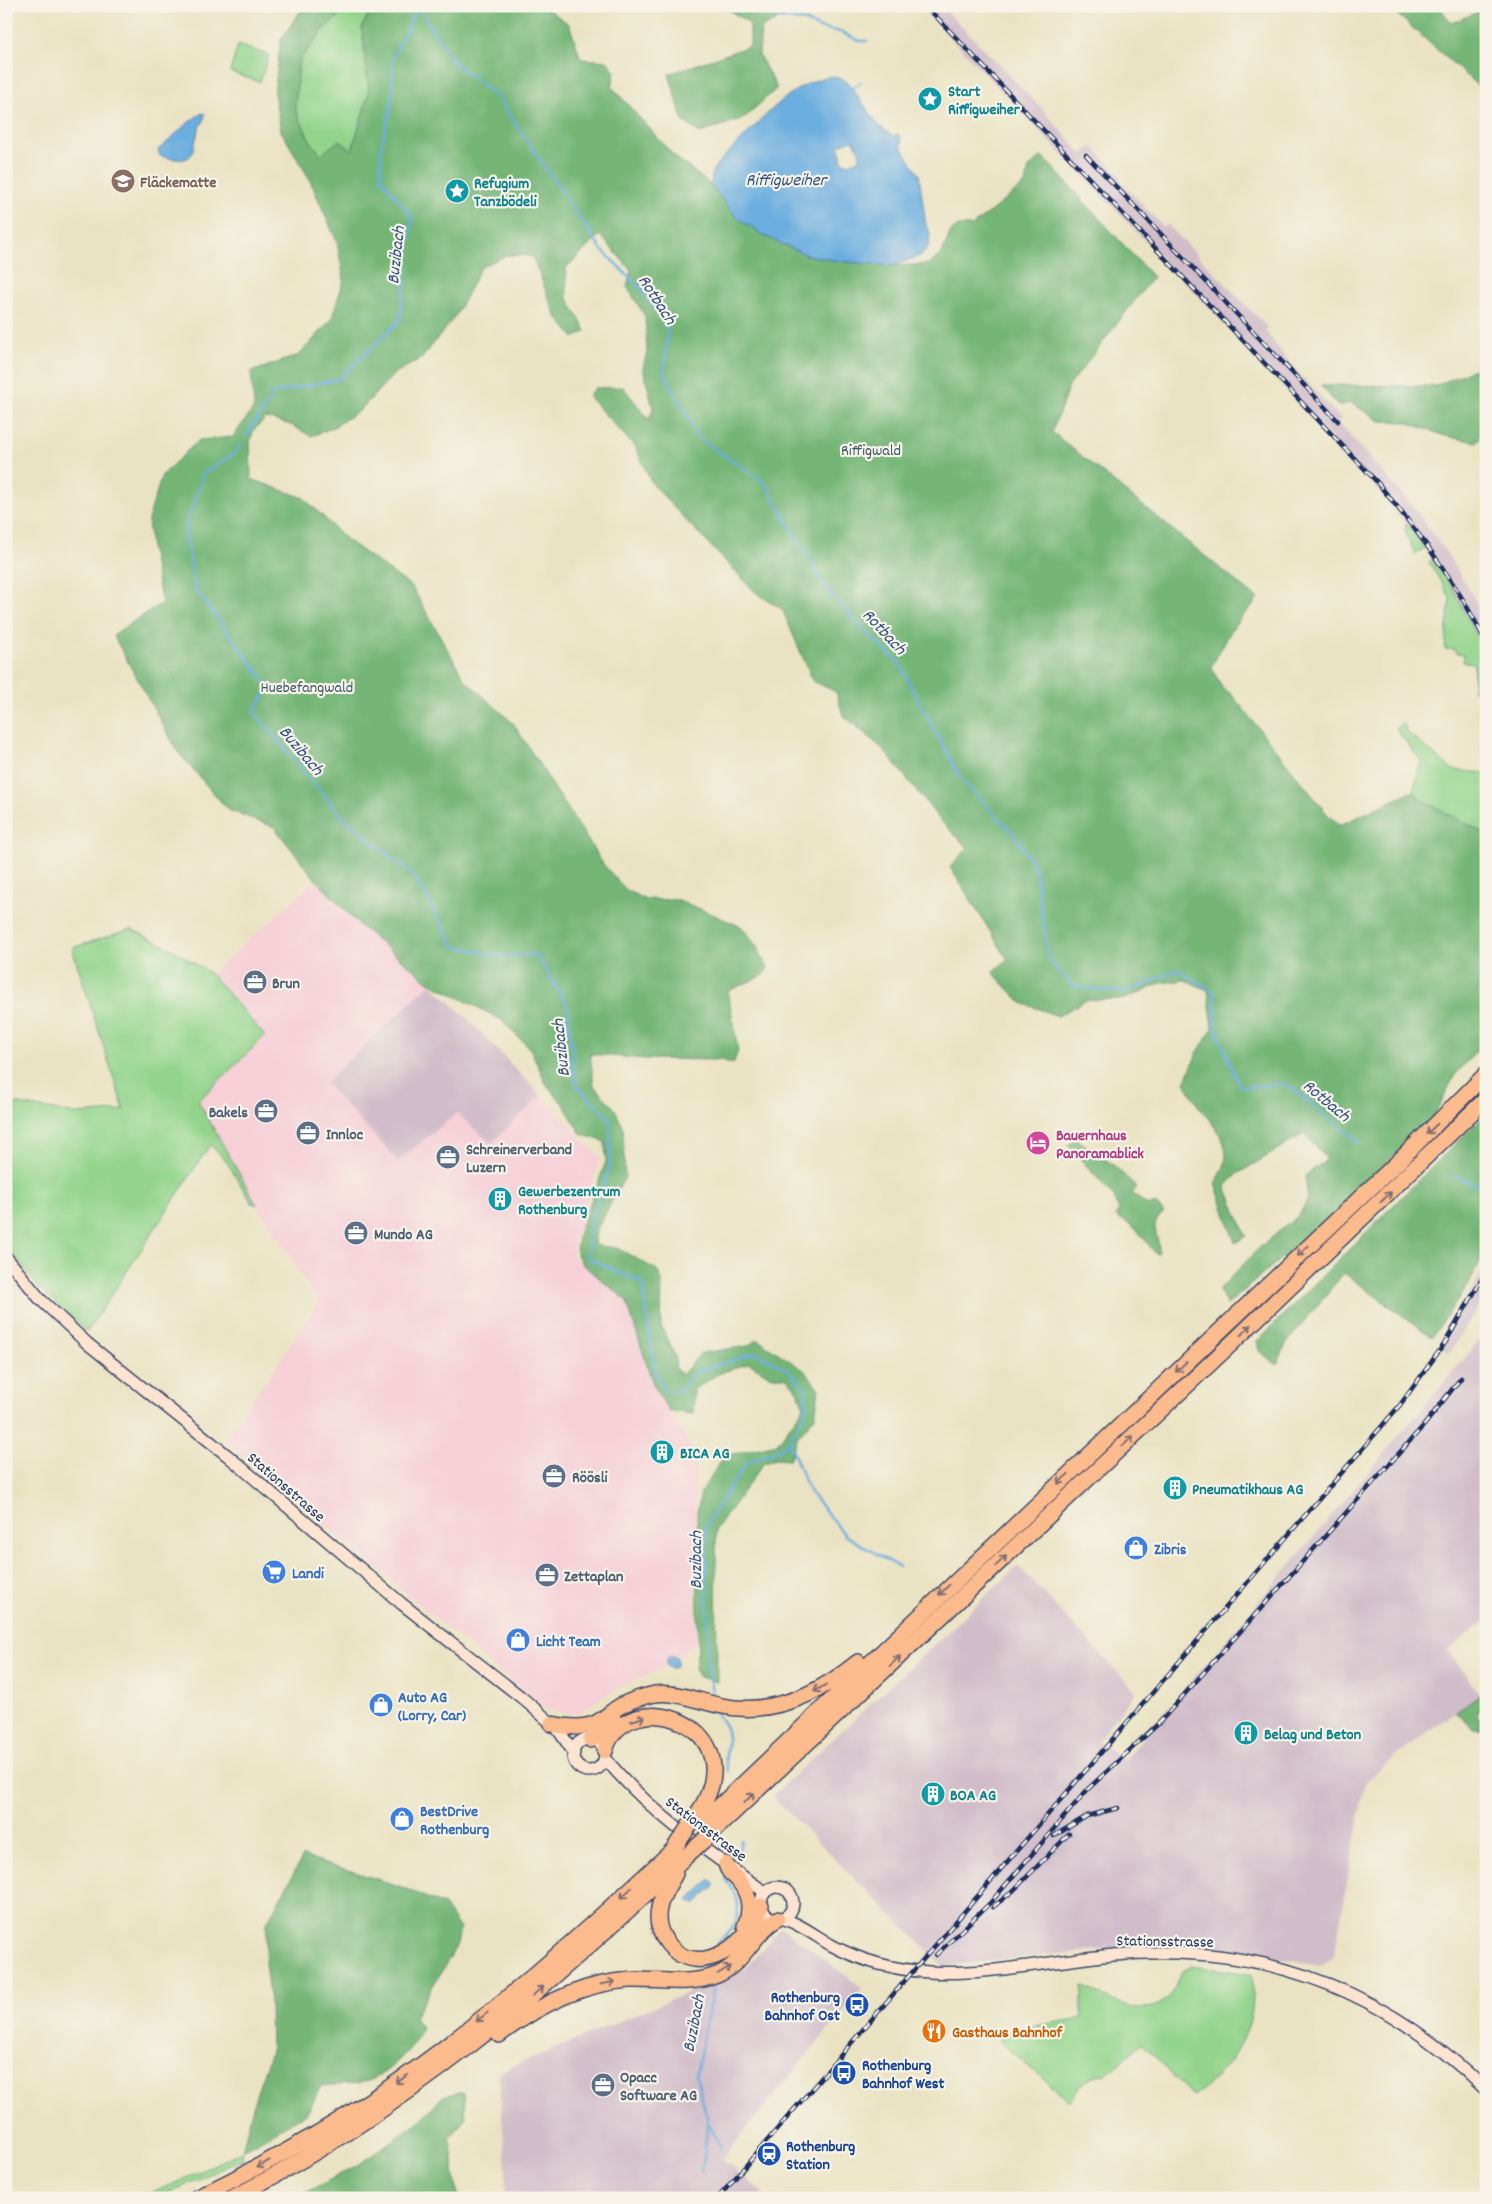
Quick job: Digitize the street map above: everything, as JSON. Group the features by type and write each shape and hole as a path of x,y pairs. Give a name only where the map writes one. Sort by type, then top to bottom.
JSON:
{"highway":[{"path":"232,2198 325,2148 444,2067 460,2059 501,2028 619,1920 704,1823 928,1606 1338,1218 1486,1074"},
{"path":"704,1823 1351,1230 1482,1103"},
{"path":"555,1726 576,1727 593,1724 623,1705 648,1696 664,1694 722,1706 768,1706 811,1693 849,1669 928,1606"},
{"path":"588,1740 602,1733 633,1702"},
{"path":"605,1755 615,1732 636,1719 665,1716 687,1725 707,1746 713,1767 704,1823"},
{"path":"678,1854 658,1910 658,1927 664,1939 676,1953 700,1959 712,1958 726,1952 746,1935 756,1920 763,1899"},
{"path":"196,2198 239,2177 331,2125 401,2080 459,2036 678,1854"},
{"path":"726,1864 728,1871 743,1886 749,1902 749,1916 740,1939"},
{"path":"501,2028 568,1995 599,1985 629,1980 690,1980 716,1975 735,1963 763,1930 779,1919"}],"main road":[{"name":"Stationsstrasse","path":"6,1257 40,1299 88,1344 224,1453 369,1577 555,1726 574,1753"},
{"name":"Stationsstrasse","path":"555,1726 588,1740"},
{"path":"588,1740 599,1743 605,1755 602,1764 595,1770 588,1771 579,1767 574,1753 578,1745 588,1740"},
{"name":"Stationsstrasse","path":"605,1755 631,1788"},
{"name":"Stationsstrasse","path":"595,1770 608,1774 631,1788 726,1864 763,1899"},
{"path":"775,1887 784,1889 791,1896 792,1906 788,1914 779,1919 769,1917 763,1899 775,1887"},
{"name":"Stationsstrasse","path":"792,1906 814,1934"},
{"name":"Stationsstrasse","path":"779,1919 864,1959 884,1965 927,1972 968,1972 1113,1955 1157,1953 1217,1957 1277,1968 1334,1985 1394,2015 1434,2043 1486,2090"}],"shaded area":[{"path":"920,6 942,6 1040,107 1082,154 1092,146 1121,177 1119,180 1164,227 1167,224 1268,328 1265,331 1294,368 1341,419 1338,422 1414,508 1446,552 1486,617 1486,654 1452,587 1406,523 1364,474 1263,364"},
{"name":"Buzibach","path":"316,880 466,1017 600,1158 571,1255 626,1300 654,1387 695,1454 696,1643 663,1669 622,1685 576,1714 544,1709 225,1441 319,1302 257,1205 198,1101 265,1036 211,974"},
{"path":"430,984 466,1017 541,1096 491,1143 457,1113 398,1161 325,1083"},
{"path":"1486,1263 1486,1294 1449,1354 1439,1345 1465,1303"},
{"path":"1481,1339 1486,1346 1486,1621 1447,1650 1480,1694 1406,1748 1365,1782 1334,1957 1319,1966 1240,1951 1132,1946 943,1966 772,1796 1018,1566 1136,1692 1098,1740 1124,1761"},
{"name":"Rothenburg Station","path":"781,1927 862,1988 722,2159 759,2189 765,2198 505,2198 506,2172 499,2072 746,1968"}],"green space":[{"name":"Riffigwald","path":"304,6 350,6 324,29 299,61 295,109 309,139 321,155 339,140 352,150 369,93 362,28 372,6 543,6 569,24 581,59 607,61 615,71 612,87 674,156 711,185 736,217 806,255 838,261 893,266 930,264 942,253 951,231 959,226 972,226 1025,184 1029,168 1042,156 1153,277 1069,386 1052,432 1258,599 1234,626 1211,667 1222,687 1232,695 1328,815 1340,825 1413,791 1422,800 1486,834 1486,1041 1455,1075 1433,1118 1332,1215 1227,1305 1219,1290 1257,1250 1300,1214 1308,1199 1305,1176 1327,1159 1304,1134 1239,1173 1226,1186 1246,1236 1235,1243 1215,1183 1225,1161 1226,1151 1224,1142 1199,1107 1185,1083 1197,1053 1213,1028 1208,990 1185,980 1161,983 1125,999 1086,1000 1058,1016 1022,1003 992,972 1008,960 950,867 968,848 941,821 883,749 843,715 836,692 813,681 782,609 755,592 678,512 651,482 636,448 588,396 595,388 623,387 649,420 653,408 643,368 647,352 645,316 627,287 631,270 600,235 566,268 567,297 586,331 574,338 556,316 532,256 507,255 481,267 456,315 422,358 395,373 360,410 332,428 311,436 291,425 266,418 253,431 250,442 251,479 304,498 348,541 412,587 465,680 513,723 603,864 626,890 644,899 679,900 742,927 757,947 768,968 764,975 728,991 738,1051 733,1064 722,1060 646,1059 590,1054 594,1086 615,1109 623,1128 625,1177 596,1231 594,1245 617,1248 657,1270 662,1280 661,1326 676,1358 675,1367 682,1375 701,1353 748,1346 757,1339 805,1371 819,1389 815,1417 798,1436 789,1460 775,1459 763,1464 716,1529 717,1682 700,1677 695,1669 698,1647 697,1513 701,1492 724,1456 777,1444 804,1407 798,1392 787,1378 768,1375 749,1363 718,1374 694,1389 693,1414 669,1411 654,1387 626,1300 582,1264 576,1252 579,1232 606,1162 605,1142 581,1134 564,1105 546,1084 531,1050 500,1019 429,982 360,926 316,880 274,827 228,810 178,752 113,635 162,603 151,549 148,520 162,475 199,440 233,437 254,408 251,372 299,355 331,320 344,280 337,242 309,178 281,131 274,94 281,39"},
{"path":"350,6 372,6 362,28 369,93 352,150 321,155 309,139 295,109 299,61 324,29"},
{"path":"723,6 757,6 762,10 787,15 761,28 759,55 777,88 744,118 700,133 683,121 669,74 750,46 750,24"},
{"path":"1388,6 1439,6 1451,23 1476,13 1479,6 1486,6 1486,93"},
{"path":"238,45 269,55 260,82 230,72"},
{"path":"1486,364 1486,425 1483,425 1482,435 1476,442 1445,436 1406,422 1380,421 1351,403 1338,406 1321,385 1435,386"},
{"path":"1406,523 1425,548 1415,554 1405,532"},
{"path":"1433,560 1452,587 1486,654 1486,694 1473,691 1474,663 1463,662 1464,654 1456,653 1455,650 1445,649 1450,597 1429,562"},
{"path":"1403,723 1408,733 1453,770 1486,773 1486,834 1422,800 1413,791 1421,761 1396,729"},
{"path":"131,929 174,950 211,974 265,1036 198,1101 257,1205 252,1203 225,1159 210,1145 87,1332 37,1286 6,1243 6,1102 77,1114 124,1110 72,948"},
{"path":"1486,1113 1486,1250 1467,1287 1432,1337 1344,1273 1287,1342 1277,1365 1259,1351 1257,1341"},
{"path":"1076,1139 1112,1164 1137,1187 1132,1193 1148,1206 1155,1203 1164,1212 1158,1218 1155,1228 1159,1248 1158,1254 1155,1253 1134,1228 1118,1218 1116,1214 1119,1211 1114,1197 1068,1145"},
{"path":"1480,1694 1486,1695 1486,1708 1478,1710 1477,1717 1486,1722 1486,1728 1473,1728 1455,1712"},
{"path":"303,1856 399,1886 444,1905 460,1929 457,1945 414,2018 422,2028 419,2035 396,2063 369,2081 356,2084 321,2086 307,2113 242,2151 255,2098 271,2051 270,2002 265,1964 267,1923"},
{"path":"1193,1966 1250,1974 1253,1997 1248,2027 1235,2054 1216,2077 1193,2097 1142,2043 1105,2076 1100,2074 1086,2081 1069,2101 1001,2043 998,2032 1082,2018 1082,1986 1129,2006 1153,2007 1163,2002 1173,1992 1182,1971"},
{"path":"460,2092 464,2093 466,2117 450,2138 458,2198 295,2198 358,2165 422,2119 443,2096"},
{"path":"242,2151 243,2159 157,2198 138,2198 180,2181"}],"water":[{"name":"Riffigweiher","path":"833,76 847,81 879,126 893,136 898,134 901,138 901,146 919,174 926,226 930,232 929,246 922,255 893,266 838,261 806,255 763,235 736,217 711,185 712,173 716,165 758,123 792,93 818,80","holes":["853,140 859,150 860,159 849,164 842,161 839,145"]},
{"path":"202,113 205,114 203,123 200,125 190,156 186,159 172,159 160,156 158,150"},
{"path":"674,1656 677,1657 677,1667 670,1668 667,1667 666,1660 667,1657"},
{"path":"710,1880 715,1885 694,1905 689,1900"}],"waterway":[{"name":"Rotbach","path":"417,6 456,65 495,94 601,249 641,289 668,330 664,373 700,439 765,483 825,587 860,626 898,662 961,779 1013,833 1034,864 1049,960 1072,986 1125,993 1178,970 1214,992 1216,1029 1240,1087 1287,1084 1359,1143"},
{"path":"747,6 764,10 782,19 805,21 820,28 841,32 860,41 867,41"},
{"name":"Buzibach","path":"246,436 274,393 339,379 400,320 412,217 381,178 381,147 392,102 393,57 417,8"},
{"path":"853,88 861,82"},
{"name":"Buzibach","path":"241,444 234,454 204,473 185,528 195,589 269,687 254,712 342,817 413,875 454,946 497,956 537,955 567,1005 576,1085 610,1119 610,1165 589,1227 588,1258 642,1283 655,1370 664,1391 680,1391 693,1373 755,1353 787,1369 805,1388 806,1410 789,1442 779,1450 746,1463 706,1525 708,1670 713,1697"},
{"name":"Rotbach","path":"1454,1176 1486,1188"},
{"path":"789,1442 809,1491 846,1536 899,1567"},
{"name":"Buzibach","path":"715,1710 727,1731 726,1766 728,1771"},
{"name":"Buzibach","path":"738,1857 741,1840"},
{"name":"Buzibach","path":"715,1949 733,1927 738,1913 737,1900 726,1880 726,1876"},
{"name":"Buzibach","path":"713,1987 696,2075 708,2122 721,2148"},
{"path":"702,2173 708,2123"}],"railway":[{"path":"926,6 1376,481 1436,558 1462,598 1486,642"},
{"path":"1086,155 1338,421"},
{"path":"718,2198 1400,1405 1445,1343 1486,1272"},
{"path":"936,1955 991,1902 1088,1789 1158,1724 1425,1424 1461,1378"},
{"path":"1054,1836 1087,1816 1118,1808"},
{"path":"993,1907 1013,1891 1069,1834"}],"place":[{"name":"Start Riffigweiher","path":"930,99"},
{"name":"Fläckematte","path":"123,181"},
{"name":"Refugium Tanzbödeli","path":"457,191"},
{"name":"Brun","path":"255,982"},
{"name":"Bakels","path":"266,1111"},
{"name":"Innloc","path":"308,1133"},
{"name":"Bauernhaus Panoramablick","path":"1038,1143"},
{"name":"Schreinerverband Luzern","path":"448,1157"},
{"name":"Gewerbezentrum Rothenburg","path":"500,1199"},
{"name":"Mundo AG","path":"356,1233"},
{"name":"BICA AG","path":"662,1452"},
{"name":"Röösli","path":"554,1476"},
{"name":"Pneumatikhaus AG","path":"1175,1488"},
{"name":"Zibris","path":"1136,1548"},
{"name":"Landi","path":"274,1572"},
{"name":"Zettaplan","path":"547,1575"},
{"name":"Licht Team","path":"518,1640"},
{"name":"Auto AG (Lorry, Car)","path":"381,1705"},
{"name":"Belag und Beton","path":"1246,1733"},
{"name":"BOA AG","path":"933,1794"},
{"name":"BestDrive Rothenburg","path":"402,1819"},
{"name":"Rothenburg Bahnhof Ost","path":"857,2005"},
{"name":"Gasthaus Bahnhof","path":"934,2031"},
{"name":"Rothenburg Bahnhof West","path":"844,2073"},
{"name":"Opacc Software AG","path":"603,2085"},
{"name":"Rothenburg Station","path":"769,2154"}],"park label":[{"name":"Huebefangwald","path":"307,686"}]}
